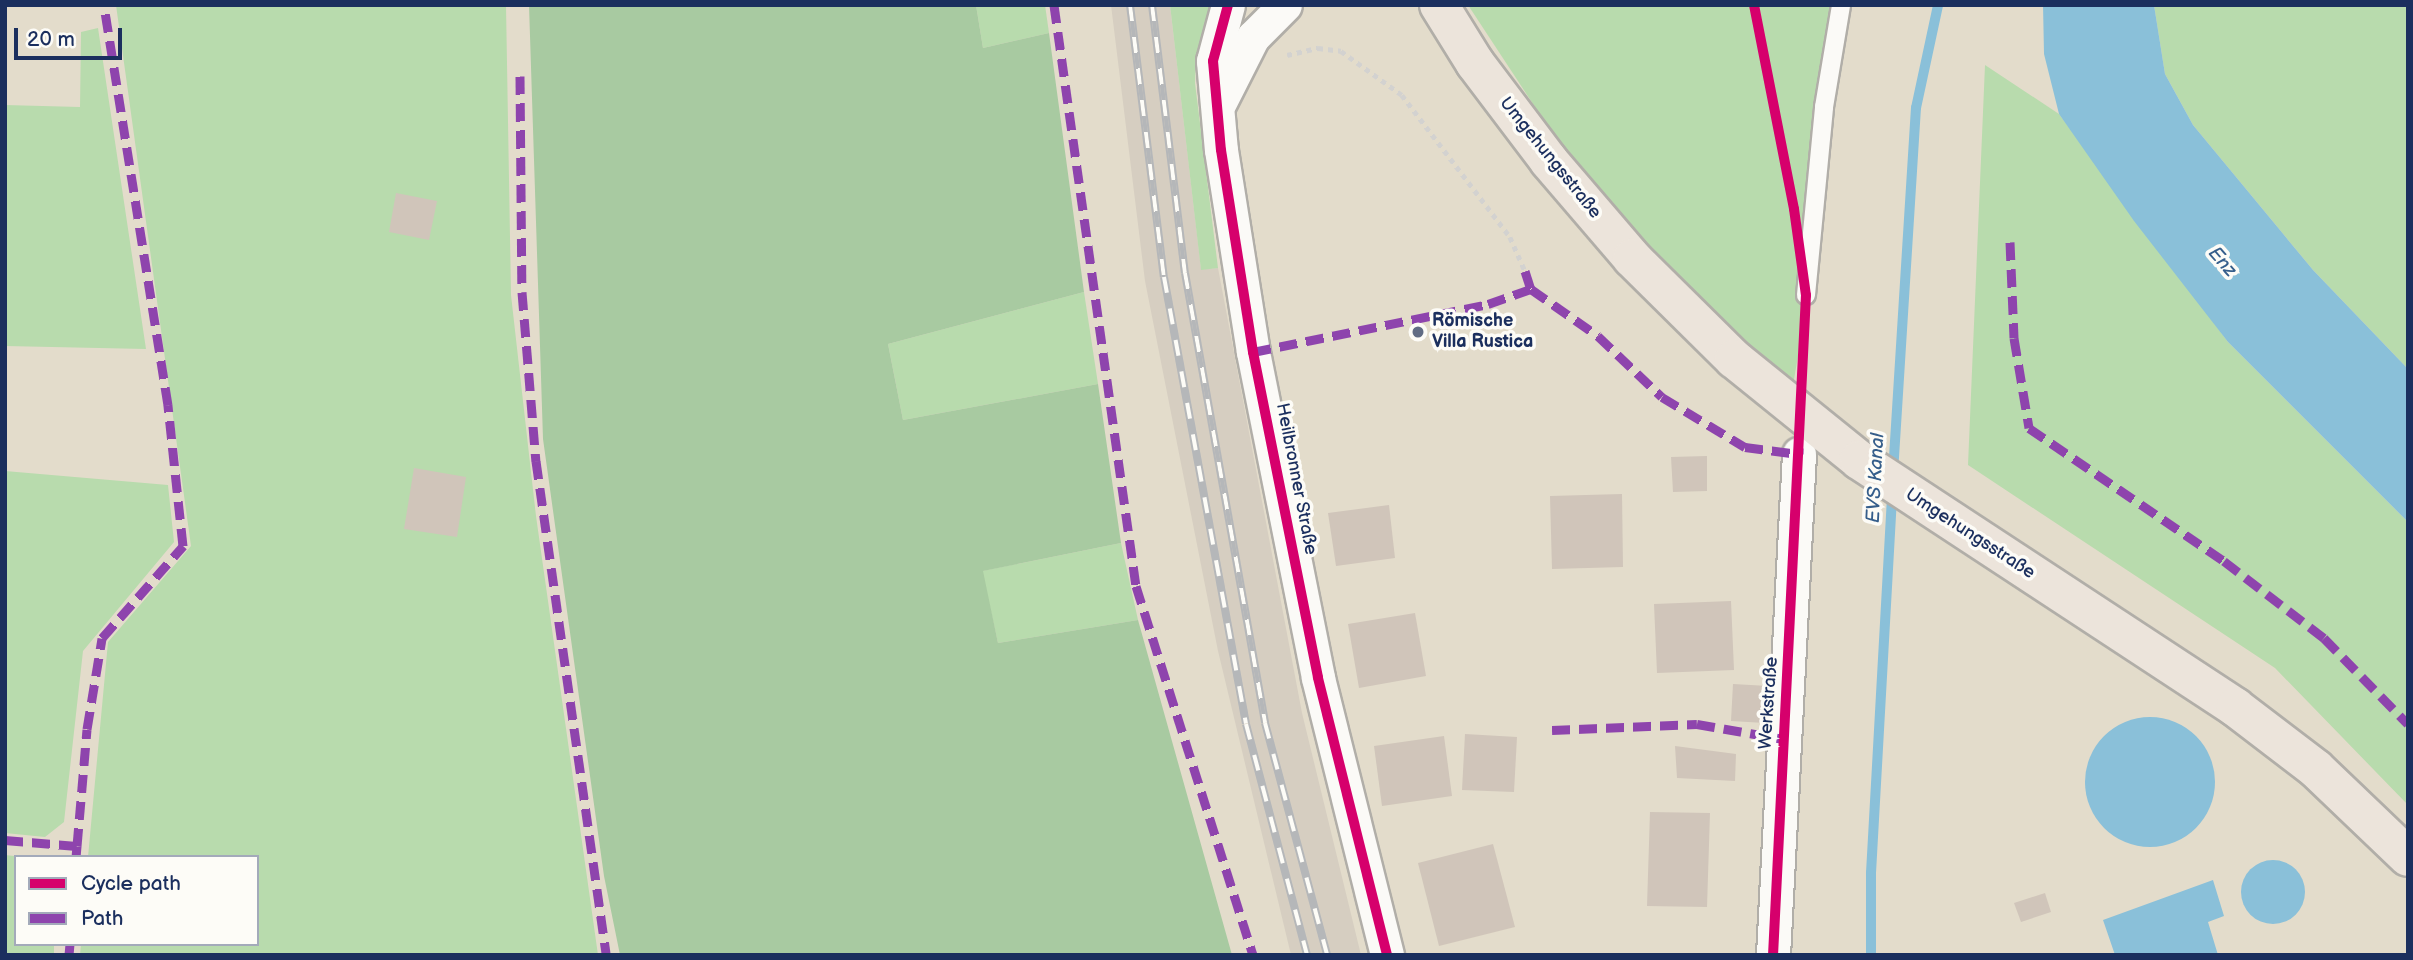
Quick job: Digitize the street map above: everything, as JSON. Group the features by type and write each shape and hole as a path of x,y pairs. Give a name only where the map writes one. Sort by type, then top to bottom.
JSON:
{"main road":[{"name":"Umgehungsstraße","path":"1439,5 1475,63 1549,161 1623,248 1680,307 1776,395 1859,460 2235,706 2316,769 2408,857"}],"street":[{"name":"Heilbronner Straße","path":"1228,5 1213,61 1220,102 1221,150 1253,352 1318,678 1387,955"},
{"name":"Heilbronner Straße","path":"1220,102 1253,37 1285,5"},
{"name":"Werkstraße","path":"1773,955 1798,454"}],"lane":[{"path":"1806,295 1824,107 1841,5"}],"path":[{"path":"1279,57 1318,48 1341,51 1402,95 1510,237 1525,271"}],"shaded area":[{"path":"1111,5 1170,5 1201,269 1218,268 1302,713 1361,955 1291,955 1218,651 1145,281"}],"green space":[{"path":"116,5 506,5 511,295 536,516 598,955 80,955 81,946 259,946 259,855 88,855 108,642 191,546"},
{"path":"529,5 976,5 983,48 1049,33 1084,292 888,344 903,420 1098,384 1121,543 983,571 998,643 1138,620 1232,955 620,955 604,876 543,439"},
{"path":"976,5 1045,5 1049,33 983,48"},
{"path":"1170,5 1210,5 1196,59 1195,83 1218,268 1201,270"},
{"path":"1468,5 1751,5 1801,247 1804,321 1791,397 1621,221 1554,136"},
{"path":"1759,5 1837,5 1806,249 1777,108"},
{"path":"2154,5 2408,5 2408,369 2313,270 2193,125 2165,74"},
{"path":"98,28 146,349 5,346 5,105 80,107 81,32"},
{"path":"1985,65 2059,114 2228,342 2408,522 2408,805 2275,668 1968,465"},
{"path":"1084,292 1098,384 903,420 888,344"},
{"path":"5,471 168,485 174,542 83,651 64,822 45,837 5,833"},
{"path":"1121,543 1138,620 998,643 982,571"},
{"path":"5,855 14,856 14,946 54,946 54,955 5,955"}],"water":[{"name":"Enz","path":"2043,5 2154,5 2165,74 2193,125 2313,270 2408,369 2408,522 2228,342 2134,221 2059,114 2044,54"},
{"path":"2150,717 2175,722 2196,736 2210,757 2215,782 2210,807 2196,828 2175,842 2150,847 2125,842 2104,828 2090,807 2085,782 2090,757 2104,736 2125,722"},
{"path":"2273,860 2291,866 2299,874 2305,892 2299,910 2291,918 2273,924 2255,918 2247,910 2241,892 2247,874 2255,866"},
{"path":"2213,880 2224,916 2208,922 2218,955 2115,955 2103,920"}],"building":[{"path":"396,193 437,201 429,240 389,232"},
{"path":"1707,456 1707,491 1673,492 1671,457"},
{"path":"414,468 466,477 457,537 404,529"},
{"path":"1622,494 1623,567 1552,569 1550,496"},
{"path":"1389,505 1395,558 1336,566 1328,513"},
{"path":"1731,601 1734,670 1657,673 1654,604"},
{"path":"1415,613 1426,676 1359,688 1348,624"},
{"path":"1733,684 1768,686 1765,723 1731,721"},
{"path":"1465,734 1517,737 1514,792 1462,790"},
{"path":"1444,736 1452,796 1382,806 1374,746"},
{"path":"1675,746 1736,754 1735,781 1677,778"},
{"path":"1650,812 1710,813 1707,907 1647,906"},
{"path":"1493,844 1515,927 1439,946 1418,863"},
{"path":"2045,893 2051,912 2021,922 2014,903"}],"waterway":[{"name":"EVS Kanal","path":"1893,473 1916,108 1938,5"},
{"name":"EVS Kanal","path":"1871,955 1871,873 1892,493"}],"railway":[{"path":"1130,5 1164,277 1246,724 1307,955"},
{"path":"1152,5 1185,273 1265,723 1327,955"}],"marked path":[{"path":"77,846 87,729 102,638 183,546 168,405 104,5"},
{"path":"1054,5 1136,586 1253,955"},
{"path":"520,76 522,292 536,461 606,955"},
{"path":"2010,242 2014,338 2029,428 2224,561 2324,638 2408,724"},
{"path":"1525,271 1531,289 1598,336 1662,397 1745,447 1799,454 1799,448"},
{"path":"1253,352 1488,304 1531,289"},
{"path":"1552,730 1697,724 1784,739"},
{"path":"5,840 77,846 76,855"},
{"path":"69,955 70,946"}],"cycle path":[{"path":"1228,5 1213,61 1221,150 1253,352 1318,678 1387,955"},
{"path":"1754,5 1794,209 1806,295 1773,955"}],"place":[{"name":"Römische Villa Rustica","path":"1418,332"}]}
